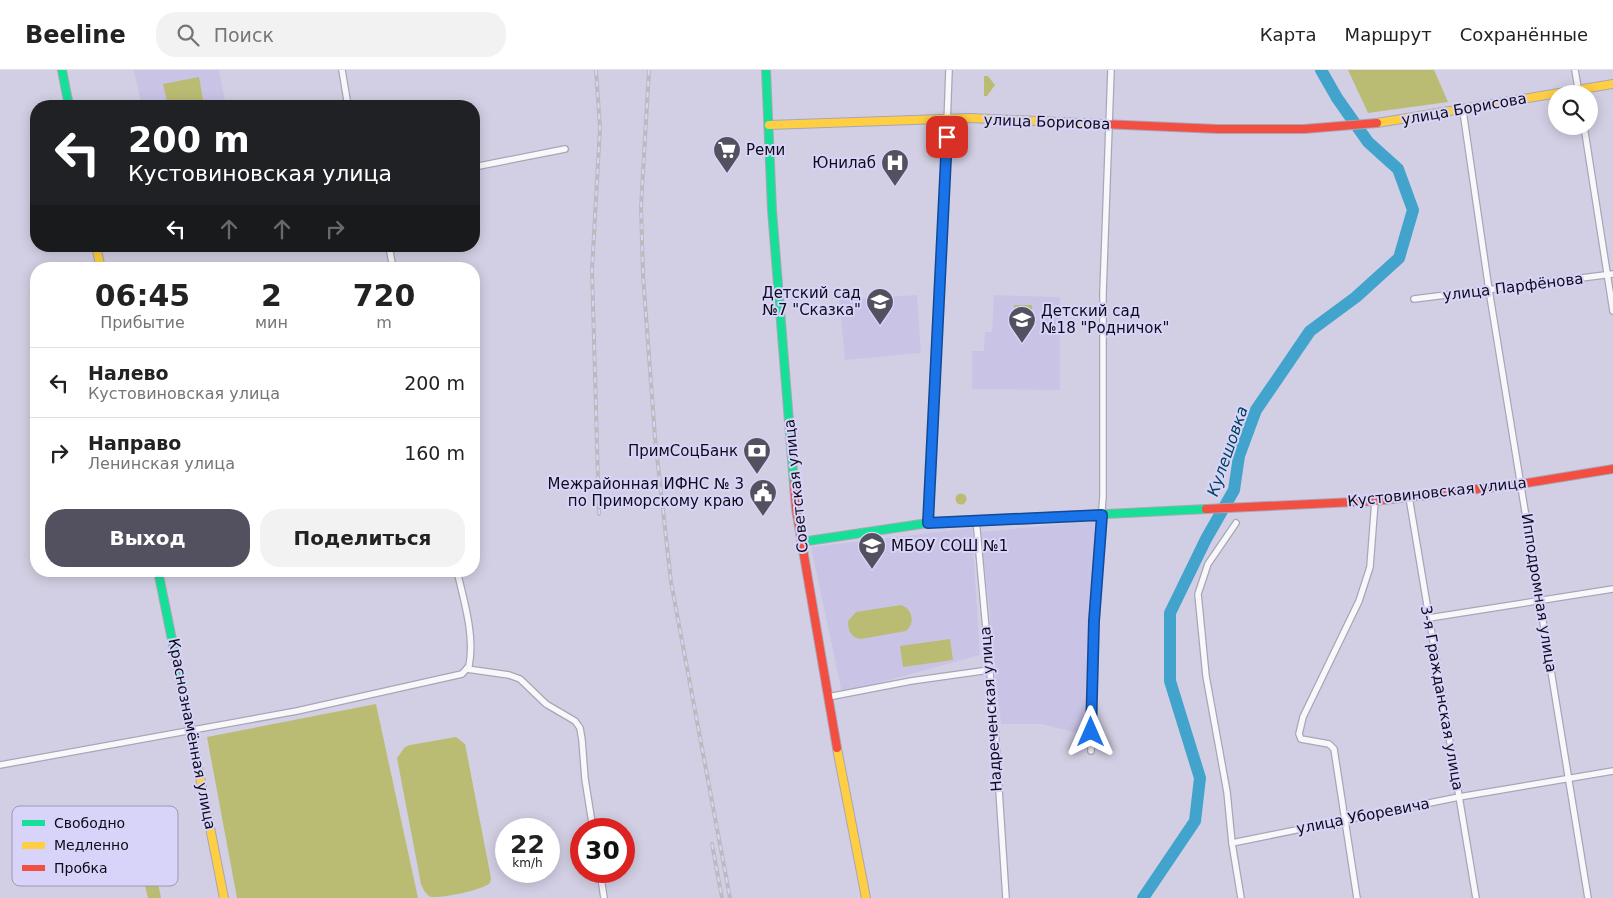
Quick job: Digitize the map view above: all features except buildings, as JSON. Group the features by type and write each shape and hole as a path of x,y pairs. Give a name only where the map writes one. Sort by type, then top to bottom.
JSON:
{"street":[{"path":"62,70 68,100"},
{"path":"342,70 347,100"},
{"name":"Советская улица","path":"766,70 772,210 790,438 801,542 845,797 866,898"},
{"path":"928,523 949,70"},
{"path":"1091,751 1094,621 1102,515 1103,293 1111,124 1111,70"},
{"path":"1575,70 1577,85"},
{"name":"улица Борисова","path":"1598,87 1613,84"},
{"name":"улица Борисова","path":"769,125 970,118 1218,128 1326,128 1463,111 1548,96"},
{"name":"Ипподромная улица","path":"1463,111 1489,290 1588,898"},
{"path":"1586,135 1611,275 1613,310"},
{"path":"480,165 565,149"},
{"name":"улица Парфёнова","path":"1414,299 1611,275"},
{"name":"Кустовиновская улица","path":"1102,515 1375,501 1521,484 1613,469"},
{"name":"3-я Гражданская улица","path":"1409,497 1476,898"},
{"path":"1357,898 1334,749 1329,744 1302,739 1299,734 1299,728 1341,635 1359,601 1370,567 1375,501"},
{"path":"801,542 928,523 1102,515"},
{"name":"Надреченская улица","path":"976,520 1006,898"},
{"path":"1236,523 1208,564 1198,594 1206,676 1227,792 1232,843 1241,898"},
{"name":"Краснознамённая улица","path":"159,577 224,898"},
{"path":"458,577 466,607 471,648 467,669"},
{"path":"1429,618 1613,589"},
{"path":"0,765 297,711 452,677 467,669 509,675 520,679 546,704 575,721 580,728 591,818"},
{"path":"828,697 911,681 989,670"},
{"name":"улица Уборевича","path":"1232,843 1346,818 1613,771"},
{"path":"602,883 604,898"}],"shaded area":[{"path":"134,70 219,70 225,100 140,100"},
{"name":"Детский сад №7 \"Сказка\"","path":"917,295 921,353 845,360 839,300"},
{"name":"Детский сад №18 \"Родничок\"","path":"994,295 1060,297 1060,390 972,389 972,351 984,351 985,332 992,332"},
{"path":"1095,521 1086,735 1041,724 1001,724 981,532"},
{"path":"972,528 980,655 842,693 811,547"}],"green space":[{"path":"1348,70 1434,70 1448,102 1368,113"},
{"path":"984,76 988,76 995,85 987,96 984,96"},
{"path":"199,77 203,100 167,100 163,84"},
{"path":"1014,305 1032,305 1032,319 1014,319"},
{"path":"961,493 967,499 961,505 955,499"},
{"path":"901,605 907,608 911,614 911,622 906,631 861,639 851,633 848,621 856,612"},
{"path":"950,639 953,660 903,667 900,646"},
{"path":"376,704 418,898 237,898 207,737"},
{"path":"456,737 465,744 491,878 490,883 479,889 431,897 426,893 421,884 397,758 405,747 410,745"},
{"path":"145,886 159,886 161,898 148,898"}],"waterway":[{"name":"Кулешовка","path":"1143,898 1195,821 1200,778 1170,681 1170,613 1206,539 1234,490 1239,456 1256,410 1310,331 1356,297 1399,258 1413,210 1398,169 1368,142 1337,98 1321,70"}],"railway":[{"path":"596,70 600,128 592,270 599,514"},
{"path":"649,70 641,207 643,275 655,438 671,582 730,898"},
{"path":"712,844 722,898"}],"traffic: fast":[{"path":"62,70 68,100"},
{"path":"766,70 772,210 794,484"},
{"path":"801,542 928,523 1206,509"},
{"path":"159,577 198,767"}],"traffic: slow":[{"path":"1377,123 1613,84"},
{"path":"769,125 970,118 1102,124"},
{"path":"97,252 99,262"},
{"path":"837,748 866,898"},
{"path":"198,767 224,898"}],"traffic: jam":[{"path":"1102,124 1218,129 1304,129 1377,123"},
{"path":"1206,509 1375,501 1521,484 1613,469"},
{"path":"794,484 796,509 837,748"}],"place":[{"name":"Реми","path":"727,174"},
{"name":"Юнилаб","path":"895,187"},
{"name":"Детский сад №7 \"Сказка\"","path":"880,326"},
{"name":"Детский сад №18 \"Родничок\"","path":"1022,344"},
{"name":"ПримСоцБанк","path":"757,475"},
{"name":"Межрайонная ИФНС № 3 по Приморскому краю","path":"763,517"},
{"name":"МБОУ СОШ №1","path":"872,570"}],"route":[{"path":"947,137 928,523 981,519 1102,515 1098,547 1094,621 1091,732"}]}
